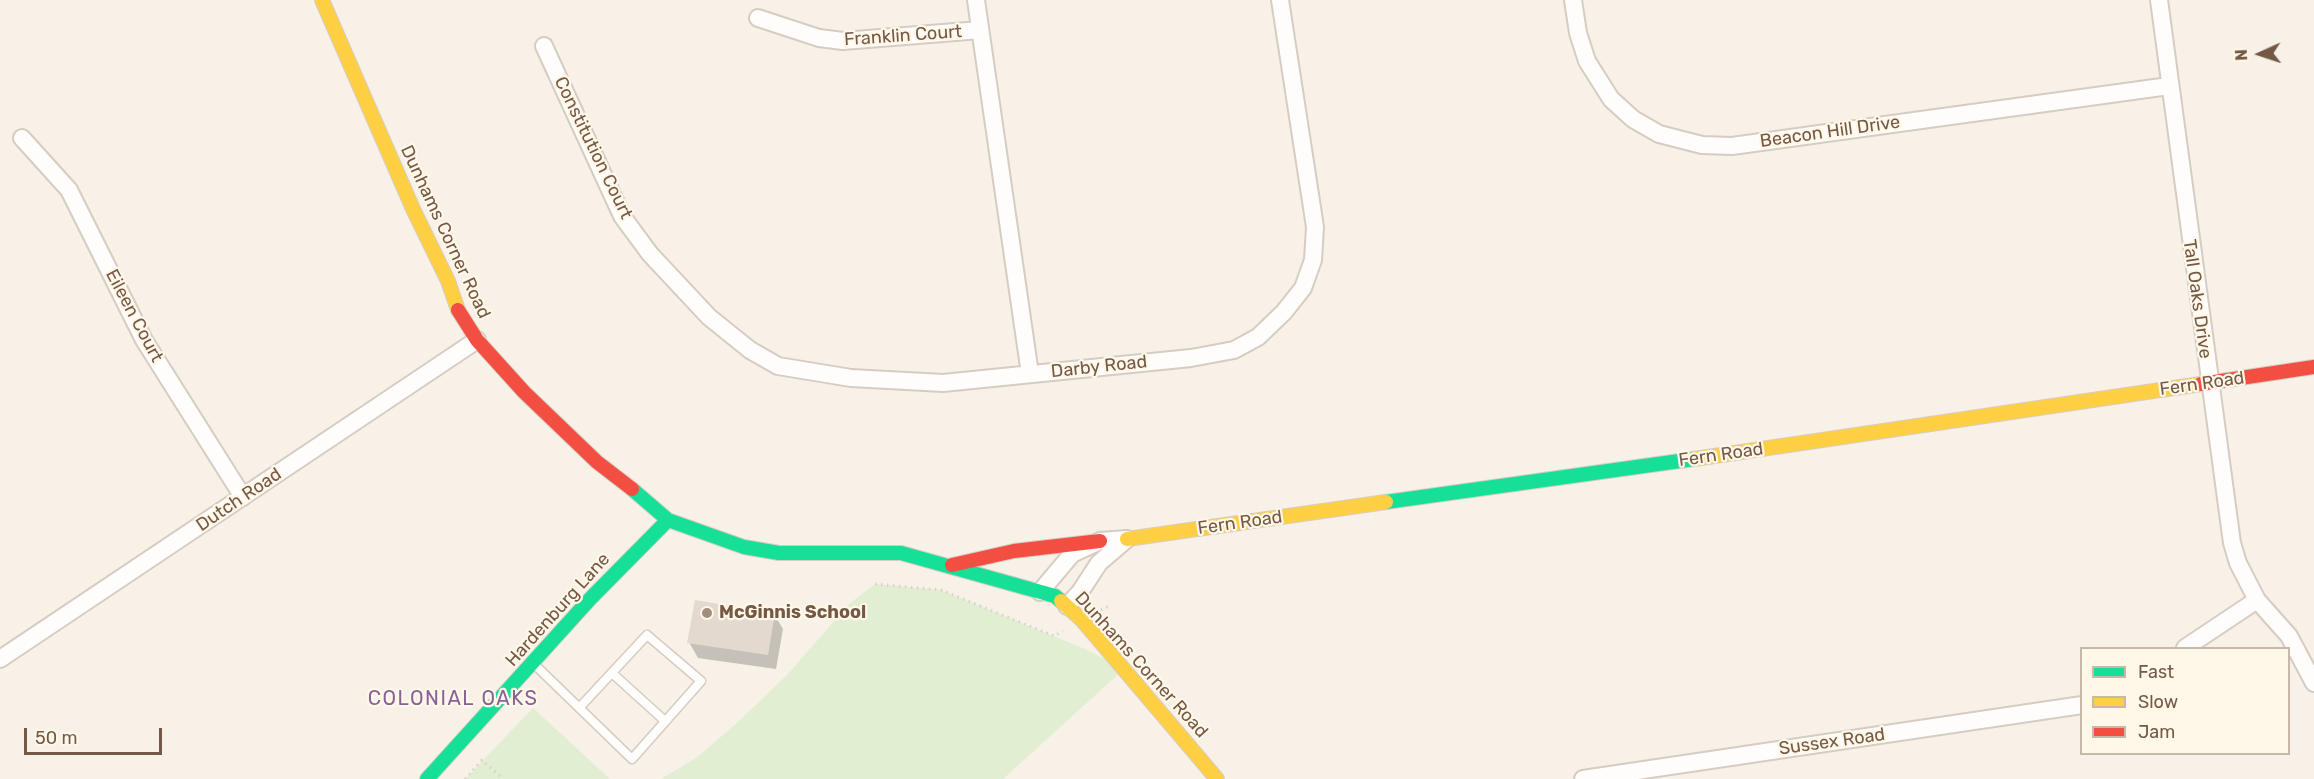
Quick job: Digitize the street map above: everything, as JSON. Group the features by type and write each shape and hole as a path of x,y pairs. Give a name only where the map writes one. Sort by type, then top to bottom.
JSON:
{"street":[{"name":"Dunhams Corner Road","path":"322,0 412,209 448,281 458,310 477,340 524,392 590,455 657,508 668,520 744,547 779,553 901,553 952,565 1055,596 1082,620 1217,779"},
{"name":"Darby Road","path":"976,0 1030,374 1191,358 1234,350 1258,337 1284,312 1303,288 1313,260 1315,227 1280,0"},
{"name":"Beacon Hill Drive","path":"1573,0 1578,33 1587,61 1611,99 1646,127 1673,139 1702,146 1744,144 2169,86"},
{"name":"Tall Oaks Drive","path":"2159,0 2232,543 2257,600 2289,636 2314,683"},
{"name":"Franklin Court","path":"758,18 819,38 843,42 980,30"},
{"name":"Constitution Court","path":"544,46 622,216 650,254 702,309 750,350 778,366 851,378 943,383 1030,374"},
{"name":"Eileen Court","path":"22,138 69,190 144,340 243,497"},
{"name":"Dutch Road","path":"0,659 477,340"},
{"name":"Fern Road","path":"1040,592 1072,554 1100,541 1750,451 2314,367"},
{"name":"Hardenburg Lane","path":"427,779 590,599 668,520"},
{"path":"1066,606 1080,592 1099,563 1127,538"},
{"path":"952,565 970,559 1014,551 1100,541"},
{"path":"2186,647 2257,600"},
{"name":"Sussex Road","path":"1583,779 2080,705"}],"lane":[{"path":"534,663 632,759 701,681 647,635 580,707"},
{"path":"612,673 665,721"}],"path":[{"path":"875,584 941,590 1054,636"},
{"path":"465,779 482,760 503,779"}],"green space":[{"path":"875,584 941,590 1085,649 1124,669 1003,779 661,779 696,758 737,723 788,674 849,604"},
{"path":"533,708 610,779 465,779"}],"building":[{"path":"695,600 775,613 768,655 687,643"}],"traffic: fast":[{"path":"1386,502 1694,459"},
{"path":"632,489 668,520 744,547 779,553 901,553 1055,596 1061,601"},
{"path":"427,779 590,599 668,520"}],"traffic: slow":[{"path":"322,0 413,209 448,281 458,310"},
{"path":"1694,459 2201,384"},
{"path":"1127,539 1386,502"},
{"path":"1061,601 1082,620 1217,779"}],"traffic: jam":[{"path":"458,310 477,340 524,392 597,462 632,489"},
{"path":"2201,384 2314,367"},
{"path":"952,565 1014,551 1100,541"}],"place":[{"name":"McGinnis School","path":"707,613"}],"district":[{"name":"COLONIAL OAKS","path":"453,699"}]}
